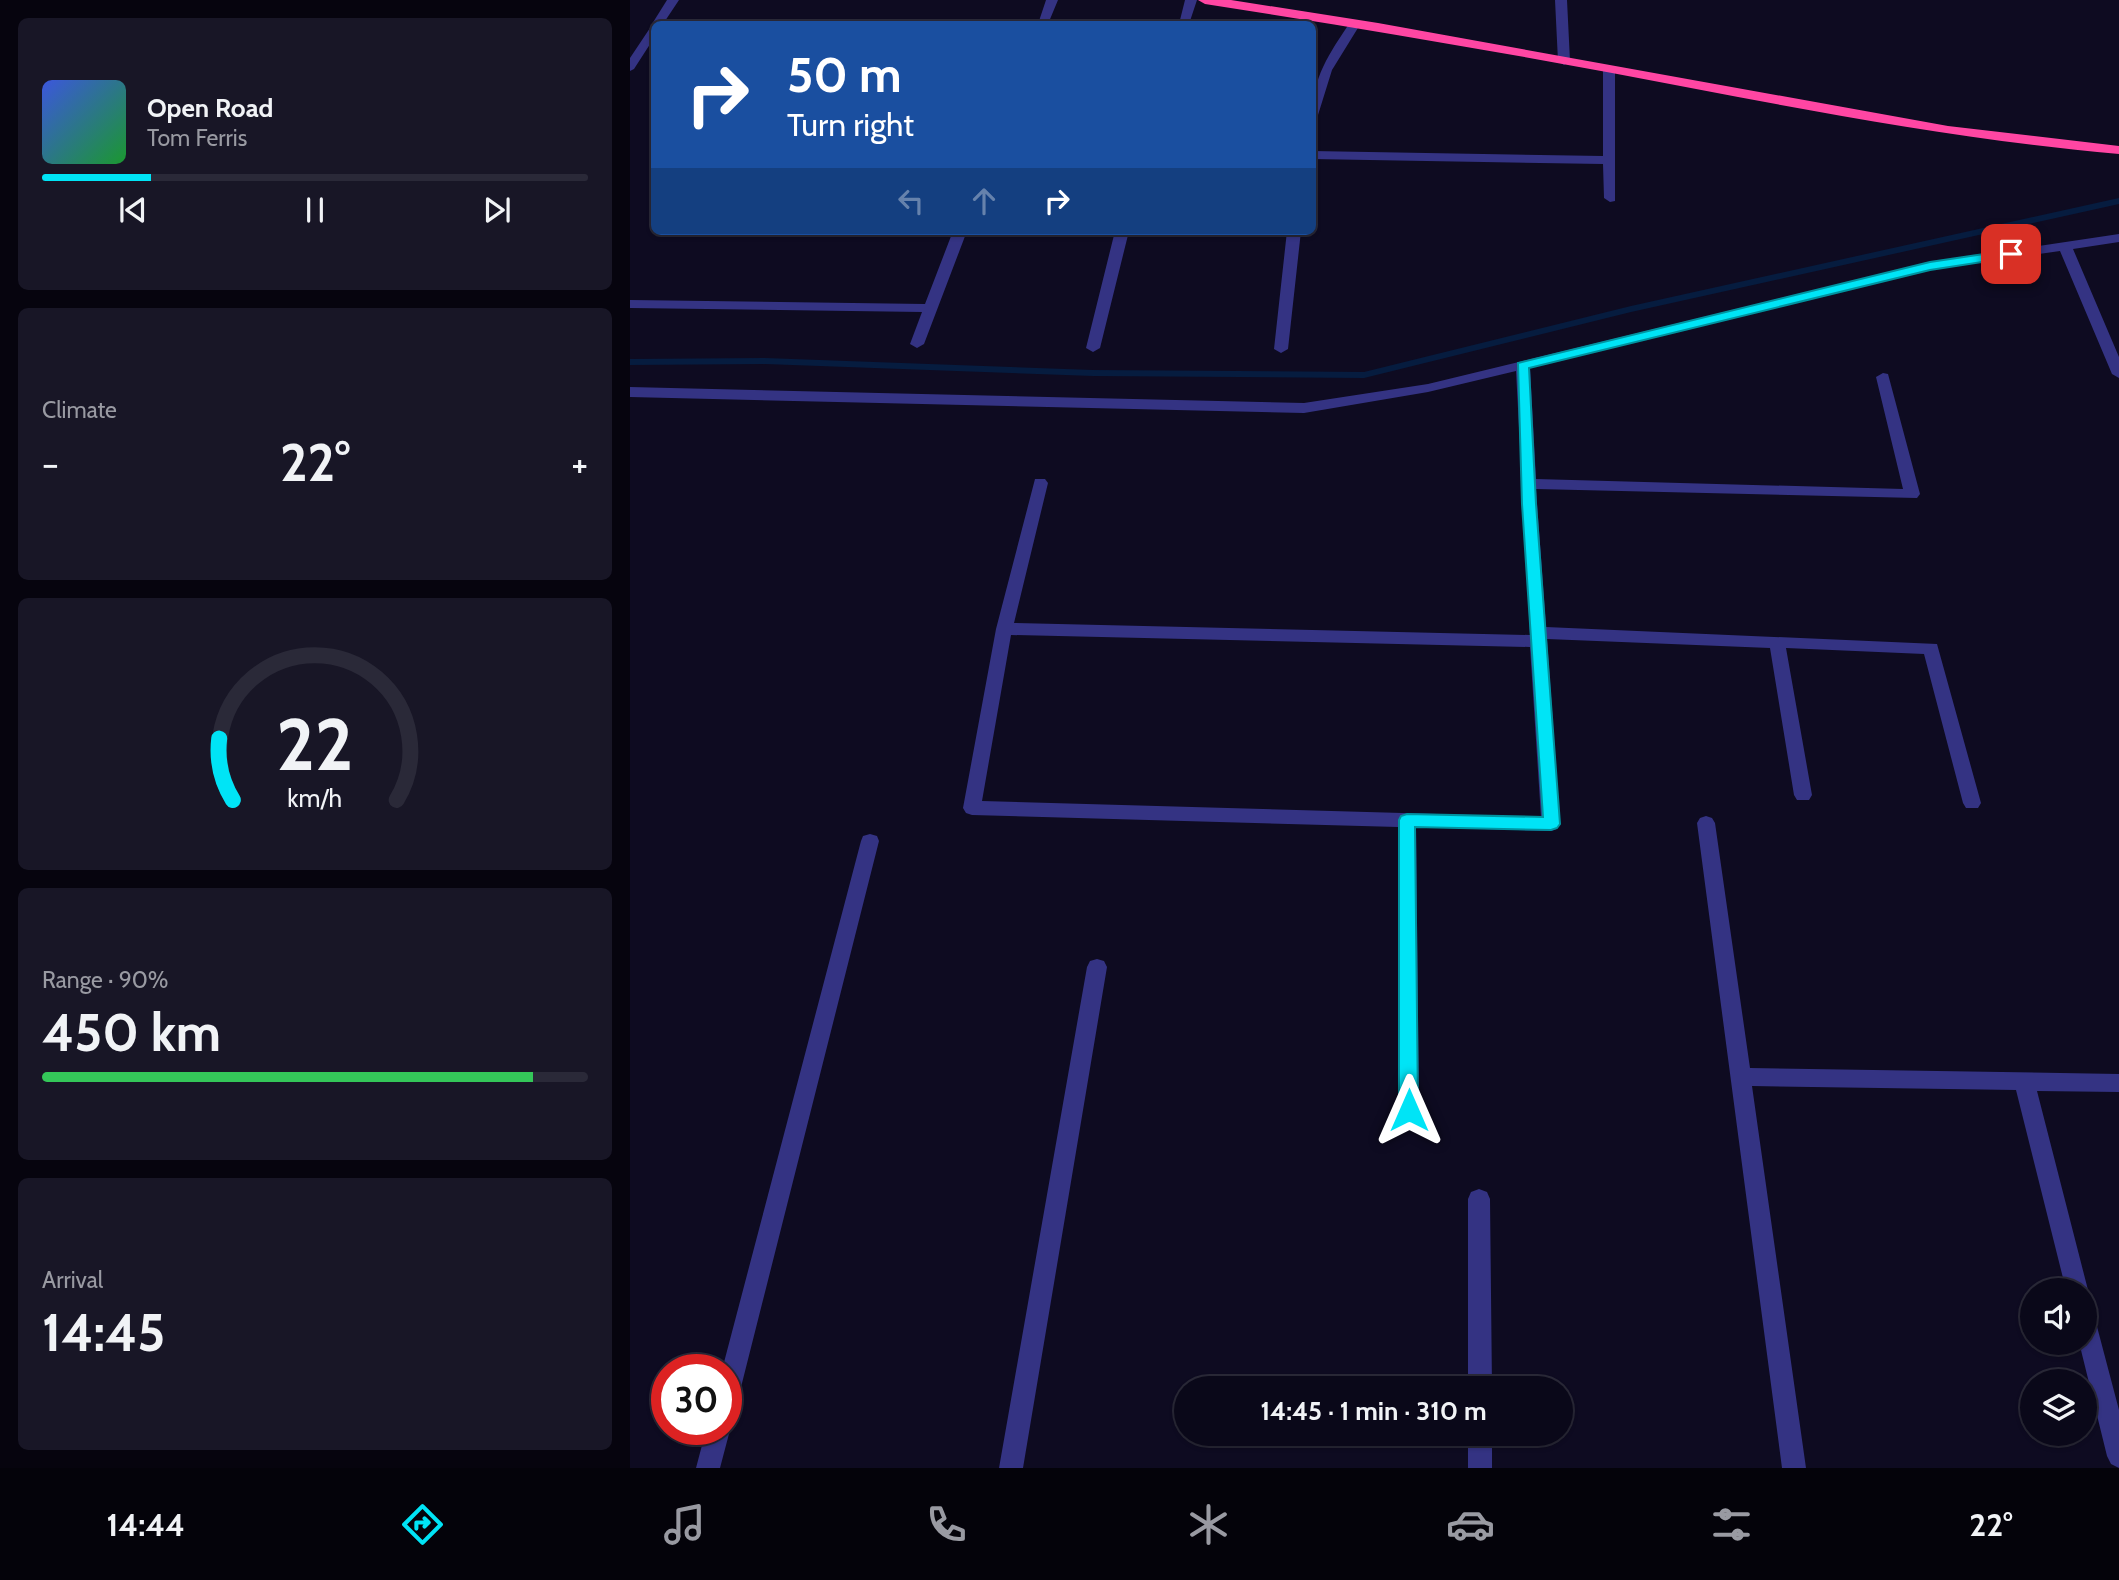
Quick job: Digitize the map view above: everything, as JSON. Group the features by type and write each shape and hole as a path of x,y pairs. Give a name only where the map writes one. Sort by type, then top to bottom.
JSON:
{"highway":[{"path":"1205,0 1355,23 1881,121 2076,147 2119,150"}],"street":[{"path":"660,21 673,0"},
{"path":"1044,21 1052,0"},
{"path":"1185,21 1191,0"},
{"path":"1561,0 1564,61"},
{"path":"1316,102 1326,70 1355,23"},
{"path":"632,61 651,34"},
{"path":"1609,69 1610,198"},
{"path":"1316,155 1609,160"},
{"path":"917,344 958,235"},
{"path":"1093,348 1121,235"},
{"path":"1280,349 1294,235"},
{"path":"630,392 1304,408 1428,388 1930,266 2119,238"},
{"path":"2065,246 2119,374"},
{"path":"630,304 931,308"},
{"path":"1040,482 1004,629 972,808 1551,824 1528,484 1523,366"},
{"path":"1528,484 1912,494 1883,377"},
{"path":"1004,629 1538,637 1931,648 1972,803"},
{"path":"1777,642 1803,795"},
{"path":"1407,820 1409,1110"},
{"path":"1706,823 1794,1468"},
{"path":"738,1354 870,841"},
{"path":"1011,1468 1097,967"},
{"path":"1740,1077 2119,1083"},
{"path":"2024,1081 2074,1278"},
{"path":"1479,1199 1480,1376"},
{"path":"2093,1355 2119,1456"},
{"path":"708,1468 714,1445"},
{"path":"1480,1446 1480,1468"}],"waterway":[{"path":"630,362 765,361 1093,373 1364,375 1631,309 2119,201"}],"route":[{"path":"1409,1110 1407,820 1551,824 1529,504 1523,366 1930,266 2011,254"}]}
